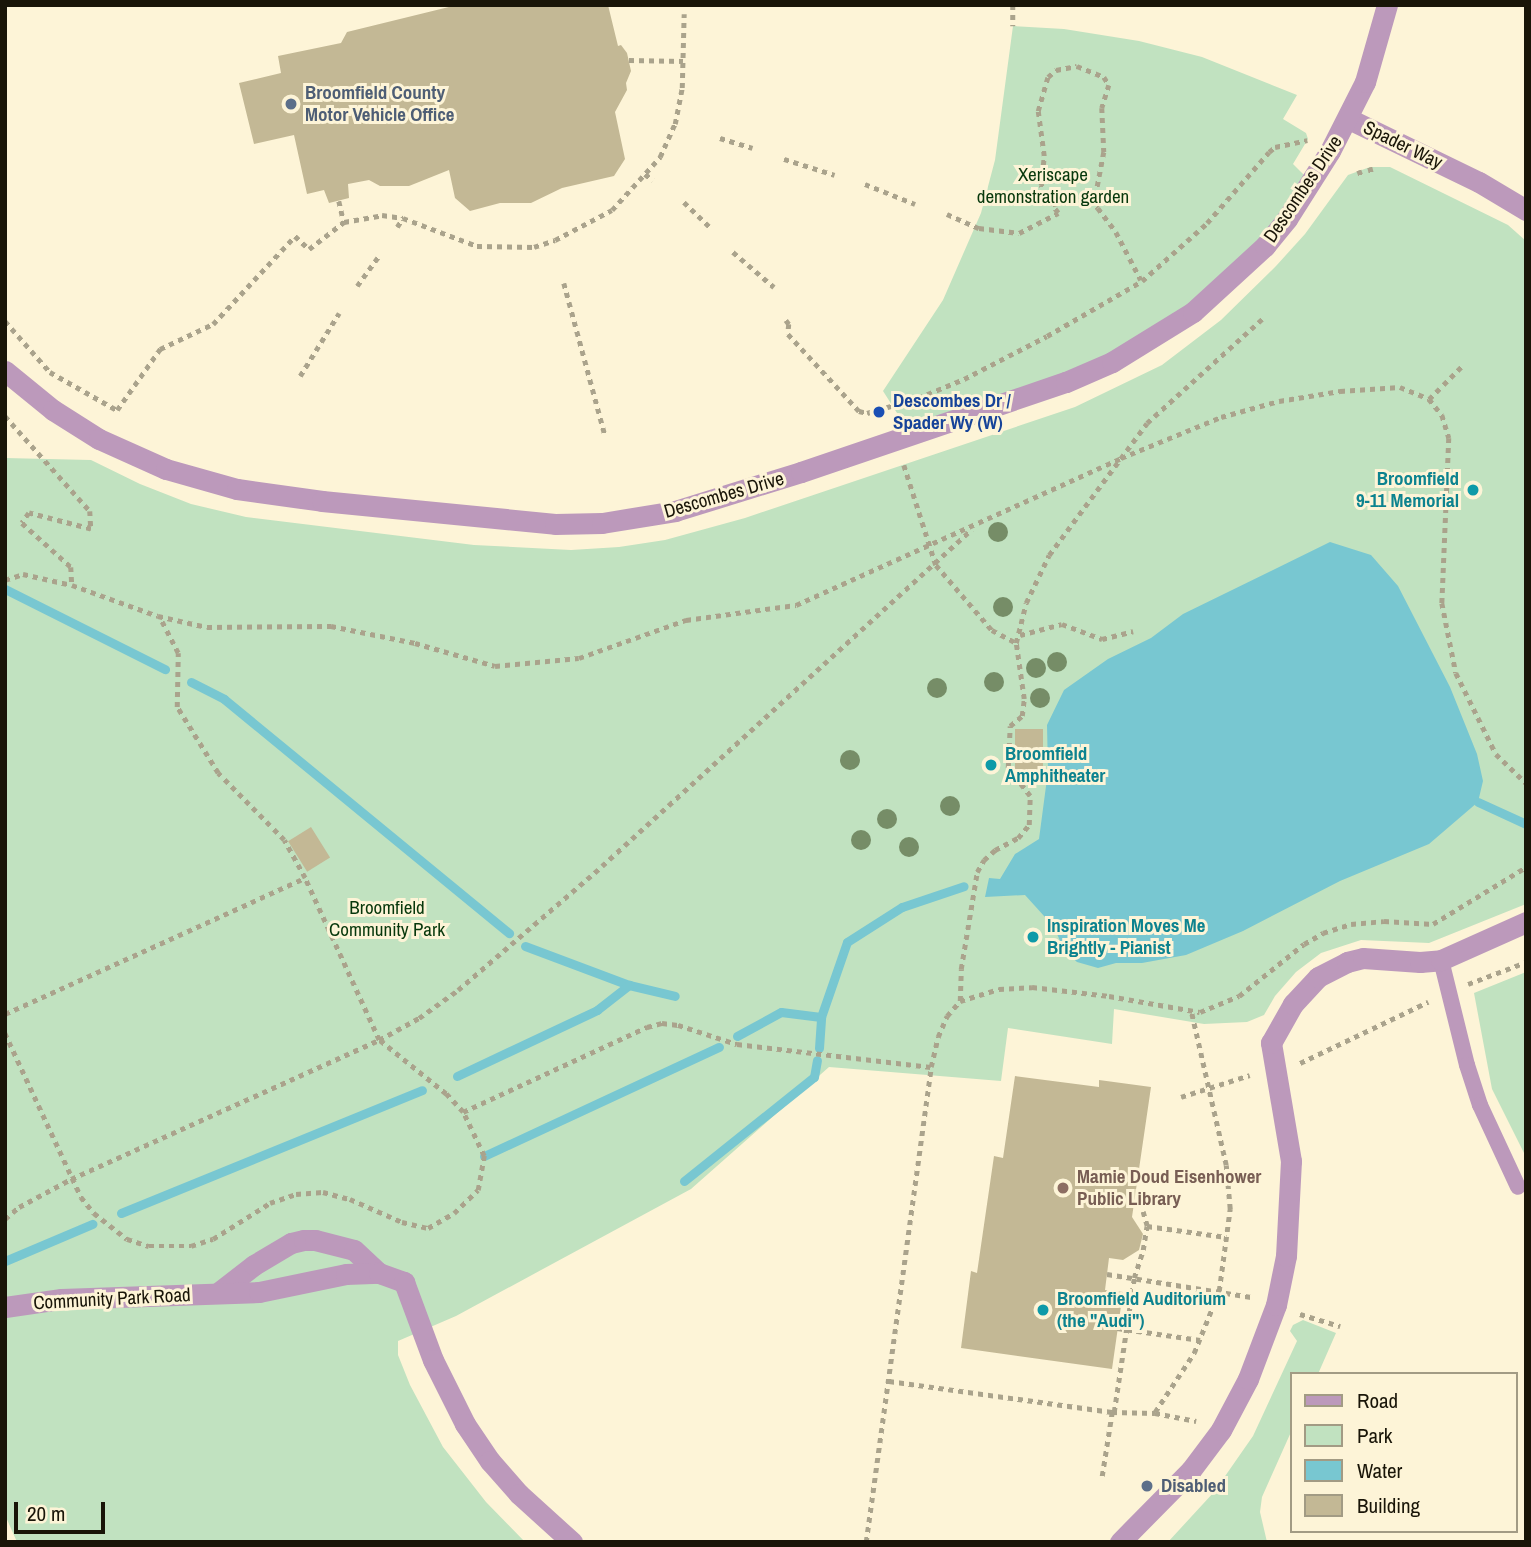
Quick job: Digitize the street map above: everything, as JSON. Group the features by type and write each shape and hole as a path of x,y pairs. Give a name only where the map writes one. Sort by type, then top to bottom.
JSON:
{"street":[{"name":"Spader Way","path":"1387,5 1365,82 1349,120 1479,182 1526,210"},
{"name":"Descombes Drive","path":"5,371 53,410 99,439 166,469 225,486 322,501 510,521 578,523 639,518 720,498 801,472 1028,397 1112,362 1192,312 1265,246 1287,219 1349,120"},
{"path":"1120,1542 1191,1470 1221,1430 1248,1379 1276,1305 1286,1256 1291,1161 1271,1042 1304,989 1334,967 1363,958 1441,960 1526,922"},
{"name":"Community Park Road","path":"219,1292 254,1265 290,1243 304,1240 355,1250 379,1273"},
{"name":"Community Park Road","path":"5,1307 61,1299 259,1292 332,1276 379,1273 404,1282 444,1386 465,1424 490,1461 519,1494 572,1542"}],"lane":[{"path":"1441,960 1480,1105 1518,1187"}],"path":[{"path":"1013,5 1013,26"},
{"path":"5,321 50,372 117,410 160,349 213,324 295,236 309,249 344,222 382,215 403,218 477,246 534,247 586,226 612,210 660,157 675,124 683,61 684,14"},
{"path":"629,60 683,61"},
{"path":"947,214 979,228 1019,233 1058,213 1052,205 1041,185 1044,156 1038,111 1048,78 1066,66 1093,70 1109,85 1102,108 1104,152 1096,194 1052,205"},
{"path":"720,138 753,148"},
{"path":"786,320 789,324 788,334 859,411 867,413 918,398 964,379 1142,281 1207,223 1269,152 1275,147 1308,139"},
{"path":"784,159 835,175"},
{"path":"1370,167 1372,175"},
{"path":"1359,170 1362,178"},
{"path":"645,174 653,180"},
{"path":"864,184 915,204"},
{"path":"1078,198 1089,200 1098,208 1116,232 1142,281"},
{"path":"339,201 344,222"},
{"path":"684,202 709,226"},
{"path":"397,227 403,218"},
{"path":"733,252 774,287"},
{"path":"357,286 378,257"},
{"path":"564,283 604,435"},
{"path":"300,376 339,313"},
{"path":"961,1001 961,969 976,872 995,850 1018,838 1029,825 1030,796 1008,768 1010,726 1022,716 1024,699 1016,643 1026,603 1049,555 1147,423 1262,319"},
{"path":"1429,400 1462,366"},
{"path":"5,580 23,574 72,585 158,616 207,626 331,626 415,643 495,666 579,658 686,620 796,605 1121,458 1221,417 1279,401 1340,391 1400,387 1429,400 1442,415 1449,438 1442,603 1456,673 1496,754 1526,783"},
{"path":"884,406 886,417"},
{"path":"5,416 90,511 91,529 29,513 22,523 71,567 72,585"},
{"path":"903,463 908,471 936,565 992,630 1016,643"},
{"path":"5,1219 19,1207 71,1179 379,1040 419,1018 458,990 602,866 936,565 976,525"},
{"path":"5,1033 71,1179 94,1213 127,1238 149,1246 191,1246 213,1239 270,1203 296,1194 323,1192 350,1199 402,1222 428,1228 454,1213 478,1190 484,1156 463,1112 446,1094 379,1040 305,878 284,840 218,773 177,707 178,653 158,616"},
{"path":"1020,635 1062,624 1102,639 1133,631"},
{"path":"866,1542 931,1067 938,1037 947,1016 961,1001 999,989 1032,987 1110,996 1191,1011 1214,1008 1239,996 1323,933 1351,925 1384,921 1433,924 1526,867"},
{"path":"5,1014 305,878"},
{"path":"1296,1065 1448,992 1526,962"},
{"path":"1155,1413 1200,1340 1219,1292 1230,1209 1226,1165 1191,1011"},
{"path":"463,1112 647,1027 662,1023 678,1025 737,1044 931,1067"},
{"path":"1181,1097 1209,1091 1258,1072"},
{"path":"1102,1476 1134,1278 1147,1226 1143,1212"},
{"path":"1147,1226 1227,1237"},
{"path":"1107,1274 1219,1292 1253,1294 1260,1300"},
{"path":"1251,1307 1253,1294"},
{"path":"1292,1311 1340,1326"},
{"path":"1117,1328 1200,1340"},
{"path":"888,1381 1113,1412 1155,1413 1196,1421 1202,1411"}],"green space":[{"name":"Xeriscape demonstration garden","path":"1013,26 1064,29 1139,41 1202,57 1297,95 1283,119 1306,133 1308,139 1293,164 1310,181 1287,219 1151,340 911,435 883,391 943,300 981,213 995,160"},
{"name":"Broomfield Community Park","path":"1370,167 1390,167 1508,225 1526,241 1526,904 1429,943 1361,940 1321,953 1296,972 1275,996 1264,1015 1247,1022 1204,1024 1114,1009 1112,1044 1008,1028 1001,1081 829,1067 691,1189 456,1316 398,1341 398,1355 410,1385 443,1447 486,1502 525,1542 17,1542 5,1515 5,458 91,460 140,484 191,504 246,517 474,545 571,550 665,540 745,518 1075,407 1162,365 1221,320 1276,266 1305,234 1348,175"},
{"path":"1526,972 1526,1157 1492,1089 1474,993"},
{"path":"1303,1320 1336,1333 1319,1372 1290,1372 1290,1434 1262,1497 1260,1512 1267,1542 1168,1542 1214,1492 1253,1436 1297,1341 1290,1331 1293,1325"}],"water":[{"path":"1330,542 1371,555 1398,586 1450,687 1477,754 1483,781 1478,802 1429,844 1340,881 1243,931 1186,955 1142,963 1116,963 1098,968 1077,962 1064,950 1054,927 1025,895 985,897 989,878 1000,879 1015,854 1039,839 1048,771 1047,725 1064,690 1108,659 1151,638 1183,614"}],"building":[{"path":"457,5 608,5 618,46 621,45 627,53 631,71 626,83 627,90 615,112 625,159 614,176 562,188 531,203 500,203 470,211 455,198 449,170 409,186 380,186 369,180 348,184 349,198 329,203 324,190 307,194 294,135 254,144 239,83 281,73 278,56 341,43 347,32"},
{"path":"1015,729 1043,729 1043,771 1015,771"},
{"path":"311,827 330,858 307,872 288,841"},
{"name":"Mamie Doud Eisenhower Public Library","path":"1015,1076 1099,1087 1099,1080 1151,1087 1132,1217 1143,1234 1139,1250 1123,1260 1109,1258 1105,1290 1123,1292 1112,1369 961,1348 971,1271 977,1273 994,1156 1003,1158"}],"waterway":[{"path":"5,589 165,669"},
{"path":"191,682 224,699 509,933"},
{"path":"1478,802 1526,824"},
{"path":"819,1048 821,1017 847,942 902,907 964,886"},
{"path":"525,946 629,985 675,996"},
{"path":"457,1076 597,1010 629,985"},
{"path":"737,1036 781,1012 821,1017"},
{"path":"484,1156 719,1047"},
{"path":"684,1181 814,1077 817,1060"},
{"path":"121,1213 422,1090"},
{"path":"5,1261 92,1224"}],"place":[{"name":"Broomfield County Motor Vehicle Office","path":"291,104"},
{"name":"Descombes Dr / Spader Wy (W)","path":"879,412"},
{"name":"Broomfield 9-11 Memorial","path":"1473,490"},
{"name":"Broomfield Amphitheater","path":"991,765"},
{"name":"Inspiration Moves Me Brightly - Pianist","path":"1033,937"},
{"name":"Mamie Doud Eisenhower Public Library","path":"1063,1188"},
{"name":"Broomfield Auditorium (the \"Audi\")","path":"1043,1310"},
{"name":"Disabled","path":"1147,1486"}]}
